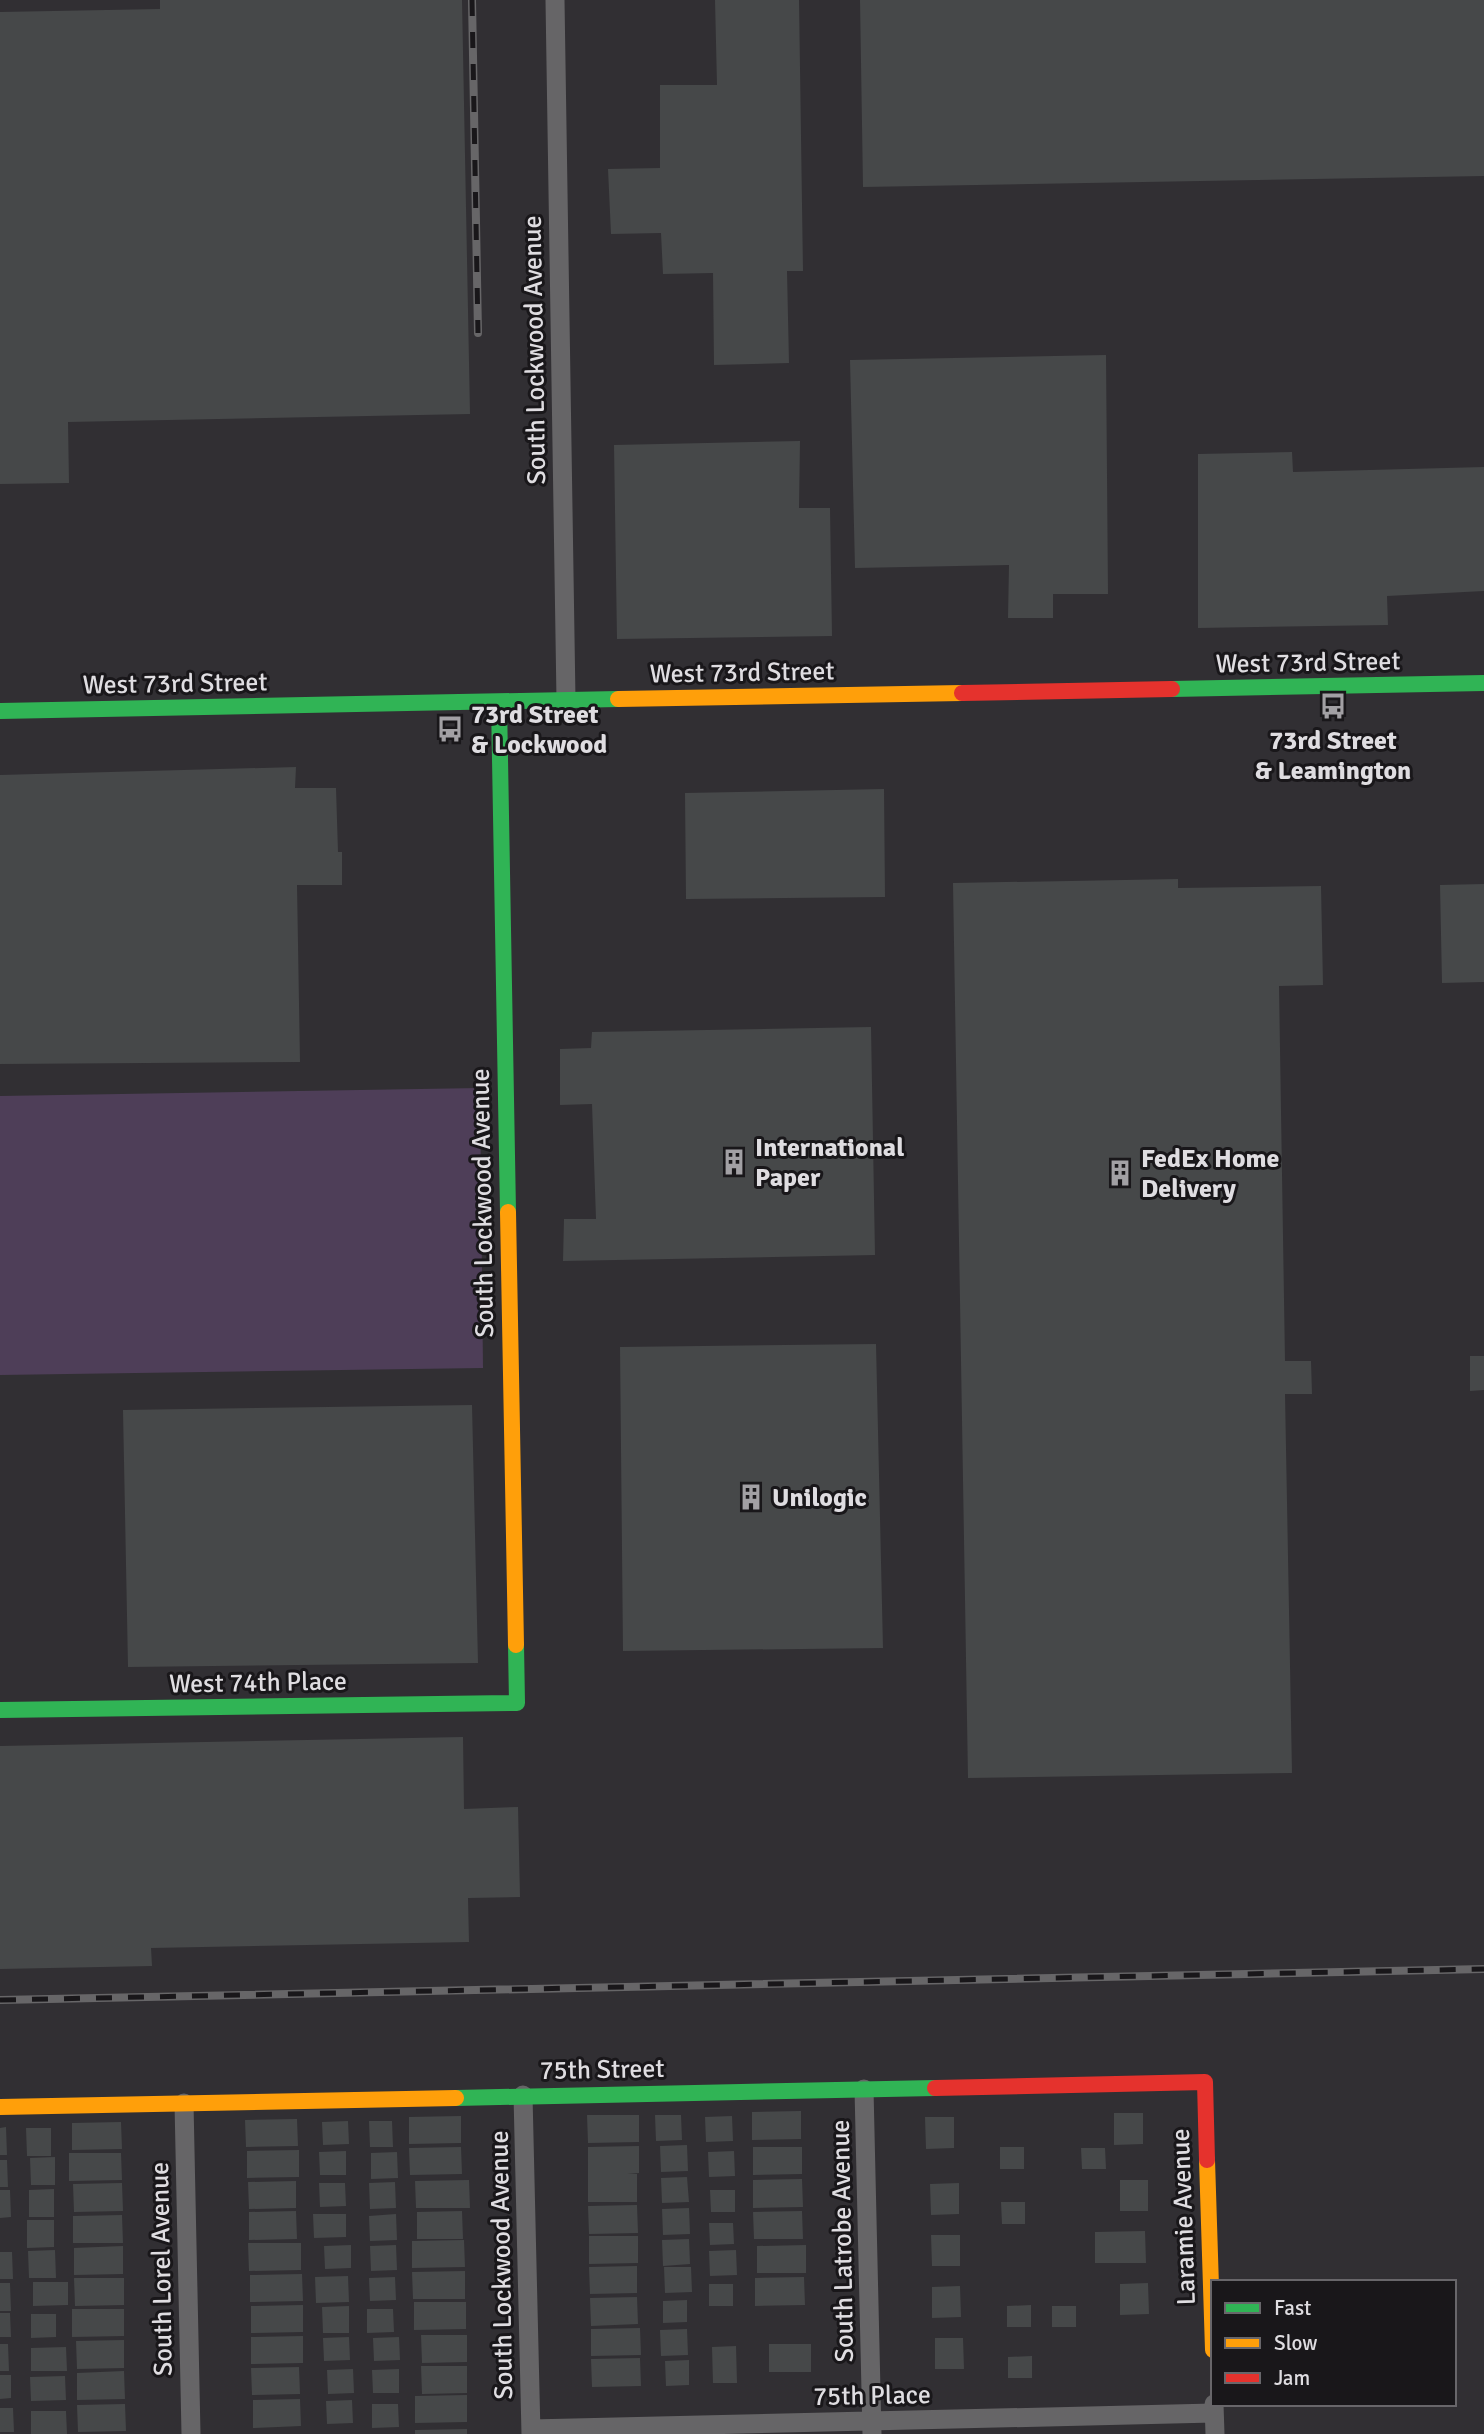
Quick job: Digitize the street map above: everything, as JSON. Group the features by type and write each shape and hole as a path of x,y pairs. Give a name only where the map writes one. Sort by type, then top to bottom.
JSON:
{"street":[{"name":"South Lockwood Avenue","path":"555,0 566,700"},
{"name":"West 73rd Street","path":"0,711 1484,683"},
{"name":"South Lockwood Avenue","path":"499,702 517,1703"},
{"name":"West 74th Place","path":"0,1710 517,1703"},
{"name":"75th Street","path":"0,2107 1205,2082"},
{"name":"Laramie Avenue","path":"1205,2082 1211,2283"},
{"name":"South Latrobe Avenue","path":"864,2089 872,2428"},
{"name":"South Lockwood Avenue","path":"523,2095 531,2431"},
{"name":"South Lorel Avenue","path":"184,2103 191,2434"},
{"name":"75th Place","path":"531,2431 872,2428 1214,2409"},
{"path":"1214,2409 1215,2434"}],"shaded area":[{"path":"480,1088 483,1368 0,1375 0,1096"}],"building":[{"path":"160,0 462,0 470,414 68,422 69,483 0,484 0,12 160,9"},
{"path":"715,0 799,0 803,271 787,271 789,363 714,365 713,273 663,274 661,233 611,234 608,169 660,168 660,85 717,85"},
{"path":"860,0 1484,0 1484,176 863,187"},
{"path":"1106,355 1108,594 1053,594 1053,618 1008,618 1009,565 855,568 850,360"},
{"path":"800,441 799,508 830,508 832,636 617,639 614,445"},
{"path":"1292,452 1293,472 1484,467 1484,591 1387,596 1388,625 1198,628 1198,454"},
{"path":"296,767 295,788 336,788 338,852 342,852 342,885 297,885 300,1062 0,1064 0,775"},
{"path":"884,789 885,897 686,899 685,793"},
{"name":"FedEx Home Delivery","path":"1178,879 1178,888 1321,886 1323,985 1279,986 1285,1361 1311,1361 1312,1394 1285,1394 1292,1773 968,1778 953,883"},
{"path":"1484,884 1484,982 1442,983 1440,885"},
{"name":"International Paper","path":"871,1027 875,1255 563,1261 564,1219 596,1219 592,1104 560,1105 560,1049 591,1048 592,1032"},
{"name":"Unilogic","path":"876,1344 883,1648 623,1651 620,1347"},
{"path":"1470,1356 1484,1356 1484,1390 1470,1391"},
{"path":"472,1405 478,1663 128,1667 123,1410"},
{"path":"463,1737 464,1809 518,1807 520,1897 468,1898 469,1942 151,1948 152,1966 0,1969 0,1746"},
{"path":"801,2111 801,2139 752,2140 752,2112"},
{"path":"1114,2113 1143,2113 1143,2144 1114,2145"},
{"path":"587,2115 639,2115 639,2142 588,2143"},
{"path":"655,2115 681,2115 682,2140 656,2141"},
{"path":"461,2116 461,2143 409,2144 409,2117"},
{"path":"732,2116 733,2141 706,2142 705,2117"},
{"path":"925,2117 954,2117 954,2148 926,2149"},
{"path":"297,2119 298,2146 246,2147 245,2120"},
{"path":"348,2121 349,2144 323,2145 322,2122"},
{"path":"369,2121 392,2121 393,2147 370,2147"},
{"path":"121,2122 122,2149 72,2150 72,2123"},
{"path":"6,2127 7,2155 0,2155 0,2128"},
{"path":"26,2128 51,2128 51,2156 27,2156"},
{"path":"687,2145 688,2171 661,2172 660,2146"},
{"path":"639,2146 639,2173 627,2174 637,2174 637,2202 588,2202 588,2147"},
{"path":"461,2147 462,2174 410,2175 409,2148"},
{"path":"753,2147 802,2147 802,2174 753,2175"},
{"path":"1000,2147 1024,2147 1024,2169 1000,2169"},
{"path":"1081,2148 1105,2148 1106,2169 1082,2169"},
{"path":"299,2150 299,2177 247,2178 247,2151"},
{"path":"346,2151 346,2175 320,2175 319,2152"},
{"path":"734,2151 735,2176 709,2177 708,2152"},
{"path":"397,2152 398,2178 371,2179 371,2153"},
{"path":"69,2153 121,2153 122,2180 69,2181"},
{"path":"55,2157 55,2185 31,2185 30,2158"},
{"path":"0,2160 7,2160 8,2187 0,2187"},
{"path":"687,2177 689,2202 662,2203 661,2178"},
{"path":"802,2179 803,2207 753,2208 753,2180"},
{"path":"469,2180 470,2208 416,2208 415,2181"},
{"path":"1120,2180 1148,2180 1148,2211 1120,2211"},
{"path":"296,2181 296,2208 249,2209 248,2182"},
{"path":"395,2182 396,2208 370,2209 369,2183"},
{"path":"122,2183 123,2211 74,2212 73,2184"},
{"path":"319,2183 345,2183 346,2206 320,2207"},
{"path":"959,2183 959,2214 931,2215 930,2184"},
{"path":"54,2189 54,2217 29,2217 29,2190"},
{"path":"0,2190 10,2190 11,2217 0,2218"},
{"path":"710,2190 735,2190 735,2212 711,2212"},
{"path":"1001,2202 1025,2202 1025,2224 1002,2224"},
{"path":"637,2205 638,2233 589,2234 588,2206"},
{"path":"689,2208 690,2234 663,2235 662,2209"},
{"path":"296,2211 297,2239 249,2240 249,2212"},
{"path":"462,2211 463,2239 417,2239 417,2212"},
{"path":"802,2211 803,2239 754,2239 753,2212"},
{"path":"313,2214 346,2214 346,2237 314,2238"},
{"path":"396,2214 397,2240 370,2241 369,2216"},
{"path":"122,2215 123,2243 73,2243 73,2216"},
{"path":"27,2220 54,2220 54,2247 27,2248"},
{"path":"709,2223 733,2223 734,2244 710,2245"},
{"path":"1145,2231 1146,2263 1095,2263 1095,2232"},
{"path":"931,2235 960,2235 960,2266 932,2266"},
{"path":"589,2236 638,2236 638,2263 589,2264"},
{"path":"689,2239 690,2264 663,2266 662,2240"},
{"path":"464,2240 465,2267 412,2268 412,2241"},
{"path":"248,2243 301,2243 301,2270 249,2271"},
{"path":"351,2245 351,2268 325,2269 324,2246"},
{"path":"396,2245 397,2270 371,2271 370,2246"},
{"path":"806,2245 806,2273 757,2273 757,2246"},
{"path":"123,2246 123,2274 74,2275 74,2248"},
{"path":"55,2250 56,2278 29,2278 28,2251"},
{"path":"736,2250 737,2275 710,2276 709,2251"},
{"path":"0,2252 12,2252 13,2279 0,2279"},
{"path":"637,2266 637,2293 590,2294 589,2267"},
{"path":"664,2267 691,2267 692,2292 665,2293"},
{"path":"465,2271 465,2299 413,2299 412,2272"},
{"path":"302,2274 303,2301 250,2302 250,2275"},
{"path":"348,2276 349,2302 316,2303 315,2277"},
{"path":"395,2277 396,2300 370,2301 369,2278"},
{"path":"804,2277 805,2305 755,2306 755,2278"},
{"path":"74,2278 124,2278 124,2305 75,2306"},
{"path":"33,2282 68,2282 68,2305 33,2306"},
{"path":"0,2283 10,2283 11,2311 0,2311"},
{"path":"1148,2283 1149,2314 1120,2315 1120,2284"},
{"path":"709,2284 733,2284 733,2306 709,2306"},
{"path":"960,2286 961,2317 932,2318 932,2287"},
{"path":"637,2297 638,2324 591,2326 590,2298"},
{"path":"687,2300 687,2322 663,2323 663,2301"},
{"path":"414,2302 466,2302 466,2329 414,2330"},
{"path":"303,2305 303,2332 251,2333 251,2306"},
{"path":"1031,2305 1031,2327 1007,2327 1007,2306"},
{"path":"349,2306 349,2333 323,2333 322,2307"},
{"path":"1052,2306 1076,2306 1076,2327 1052,2327"},
{"path":"72,2309 124,2309 124,2336 72,2337"},
{"path":"367,2309 393,2309 394,2332 367,2333"},
{"path":"0,2313 10,2313 11,2337 0,2337"},
{"path":"31,2314 56,2314 56,2337 31,2338"},
{"path":"640,2328 641,2355 591,2356 591,2329"},
{"path":"687,2329 688,2355 661,2356 660,2330"},
{"path":"421,2335 467,2335 467,2362 422,2363"},
{"path":"303,2336 303,2363 251,2364 251,2337"},
{"path":"349,2337 350,2360 324,2361 323,2338"},
{"path":"399,2337 400,2360 374,2361 373,2338"},
{"path":"935,2338 963,2338 964,2369 935,2369"},
{"path":"124,2340 124,2368 77,2369 76,2341"},
{"path":"0,2344 8,2344 9,2371 0,2371"},
{"path":"769,2344 811,2344 811,2372 769,2372"},
{"path":"736,2346 737,2383 713,2383 712,2347"},
{"path":"66,2347 67,2371 31,2371 31,2348"},
{"path":"1032,2356 1032,2378 1008,2378 1008,2357"},
{"path":"640,2358 641,2386 592,2387 591,2359"},
{"path":"689,2360 689,2385 666,2386 665,2361"},
{"path":"421,2366 467,2366 467,2393 422,2394"},
{"path":"299,2367 300,2394 252,2395 251,2368"},
{"path":"353,2369 354,2393 328,2394 327,2370"},
{"path":"399,2369 399,2393 373,2393 372,2370"},
{"path":"124,2371 125,2399 77,2400 77,2373"},
{"path":"0,2375 11,2375 11,2398 0,2399"},
{"path":"65,2376 66,2400 31,2401 30,2377"},
{"path":"467,2395 467,2422 415,2423 415,2396"},
{"path":"300,2399 301,2426 253,2428 253,2400"},
{"path":"352,2400 353,2423 327,2424 326,2401"},
{"path":"125,2404 126,2431 78,2432 77,2405"},
{"path":"372,2404 398,2404 399,2427 372,2428"},
{"path":"0,2408 13,2408 14,2432 0,2432"},
{"path":"31,2411 66,2411 67,2434 31,2434"},
{"path":"467,2429 467,2434 415,2434 415,2430"}],"railway":[{"path":"472,0 478,333"},
{"path":"0,2000 1484,1969"}],"traffic: fast":[{"path":"1172,689 1484,683"},
{"path":"0,711 618,699"},
{"path":"499,702 508,1212"},
{"path":"0,1710 517,1703 516,1645"},
{"path":"456,2098 935,2088"}],"traffic: slow":[{"path":"618,699 962,693"},
{"path":"508,1212 516,1645"},
{"path":"0,2107 456,2098"},
{"path":"1207,2160 1211,2287"}],"traffic: jam":[{"path":"962,693 1172,689"},
{"path":"935,2088 1205,2082 1207,2160"}],"place":[{"name":"73rd Street & Leamington","path":"1333,706"},
{"name":"73rd Street & Lockwood","path":"450,729"},
{"name":"International Paper","path":"734,1162"},
{"name":"FedEx Home Delivery","path":"1120,1173"},
{"name":"Unilogic","path":"751,1497"}]}
